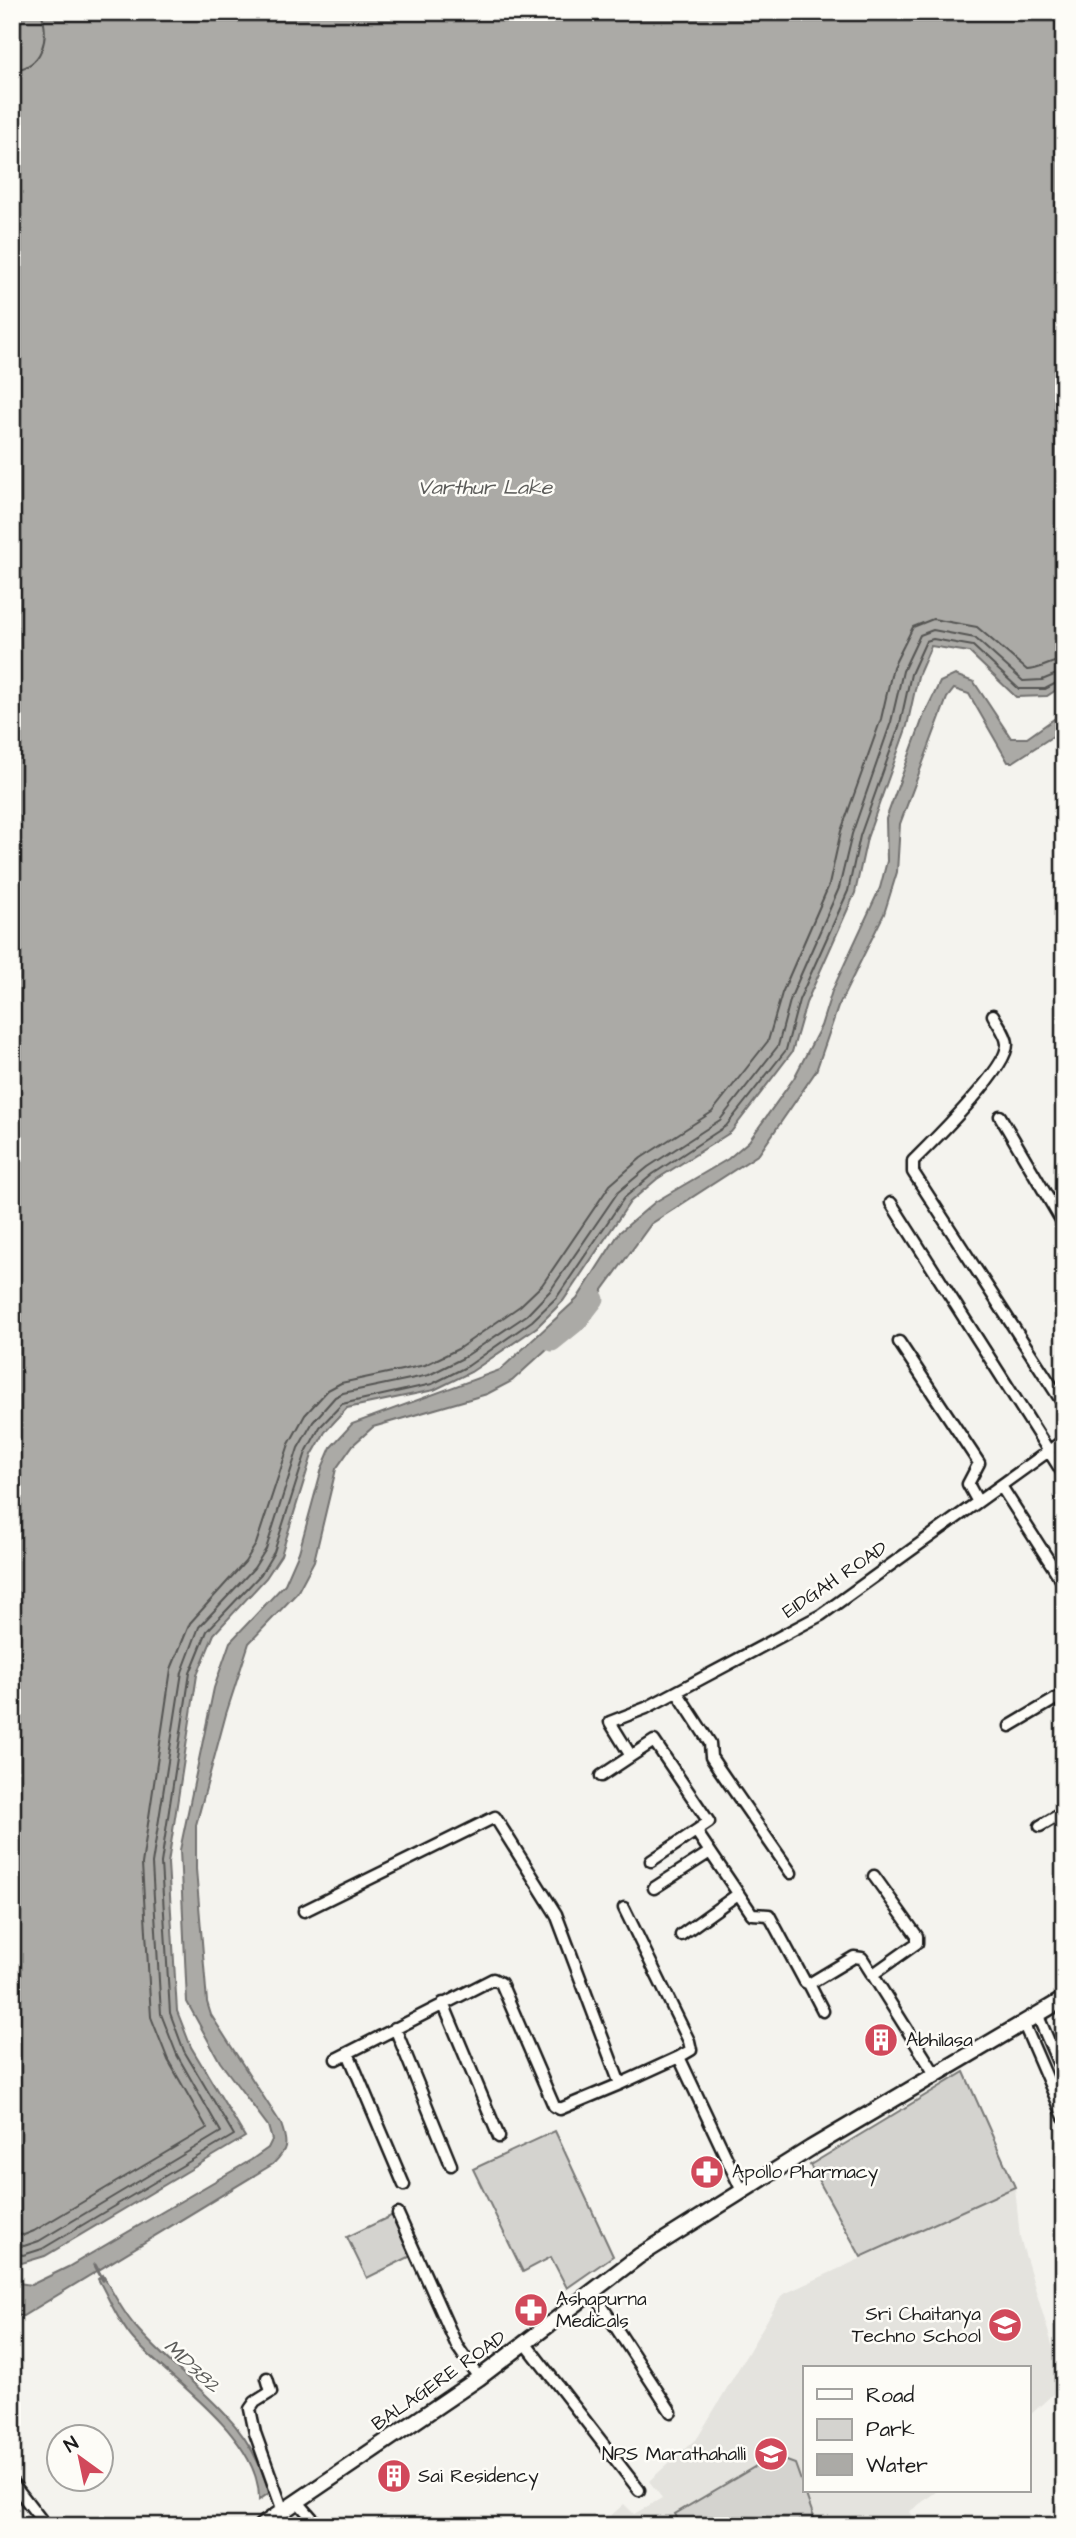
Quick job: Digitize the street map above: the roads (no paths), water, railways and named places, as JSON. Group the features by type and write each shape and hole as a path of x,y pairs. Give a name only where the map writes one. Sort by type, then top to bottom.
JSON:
{"street":[{"path":"993,1015 1007,1041 1005,1056 987,1080 913,1161 913,1172 1064,1405"},
{"path":"1000,1116 1064,1225"},
{"path":"891,1202 1064,1475"},
{"path":"899,1342 979,1463 978,1470 968,1484 978,1502"},
{"name":"EIDGAH ROAD","path":"631,1756 610,1722 677,1692 821,1615 1064,1440"},
{"path":"1001,1486 1064,1584"},
{"path":"677,1692 710,1743 711,1757 791,1873"},
{"path":"1010,1726 1064,1694"},
{"path":"601,1776 654,1741 709,1822 651,1861"},
{"path":"1040,1826 1064,1812"},
{"path":"304,1911 495,1817 556,1914 620,2084"},
{"path":"696,1831 752,1913 769,1915 823,2011"},
{"path":"654,1888 710,1852"},
{"path":"873,1975 917,1943 917,1936 874,1876"},
{"path":"681,1935 738,1894"},
{"path":"336,2059 489,1980 498,1980 548,2095 559,2109 679,2057 691,2047 624,1908"},
{"path":"809,1984 854,1957 862,1958 935,2074"},
{"name":"BALAGERE ROAD","path":"261,2526 479,2378 639,2256 935,2074 1064,1999"},
{"path":"443,2003 499,2137"},
{"path":"1037,2014 1064,2076"},
{"path":"1023,2022 1064,2117"},
{"path":"395,2028 452,2165"},
{"path":"348,2053 404,2185"},
{"path":"679,2057 742,2191"},
{"path":"398,2214 457,2346 479,2378"},
{"path":"592,2291 671,2412"},
{"path":"526,2344 639,2490"},
{"path":"267,2378 271,2392 255,2402 250,2410 255,2433 283,2511"},
{"path":"12,2482 46,2526"},
{"path":"297,2501 319,2526"}],"water":[{"name":"Varthur Lake","path":"12,12 1064,12 1064,685 1047,696 1016,697 969,652 931,646 918,676 907,726 867,838 855,893 806,1003 792,1052 731,1132 657,1179 630,1202 563,1301 537,1327 471,1372 434,1390 347,1408 325,1432 312,1455 281,1555 266,1578 214,1634 197,1675 168,1863 177,2011 191,2047 245,2137 45,2256 22,2263 12,2258 12,46 18,33"},
{"path":"955,675 974,682 1011,738 1027,738 1064,712 1064,729 1013,762 1008,762 969,694 954,689 947,698 900,824 897,872 884,914 838,1007 816,1071 759,1154 651,1224 586,1313 512,1381 487,1394 373,1427 353,1445 336,1469 314,1561 297,1593 249,1643 226,1714 196,1825 196,1869 207,2002 211,2015 281,2124 286,2141 282,2154 273,2164 23,2316 12,2315 12,2282 31,2285 68,2267 251,2160 268,2148 272,2140 268,2126 220,2062 187,2002 180,1850 214,1688 230,1642 285,1584 299,1552 322,1468 331,1447 352,1424 500,1370 577,1299 620,1232 655,1202 728,1159 749,1141 794,1078 821,1026 832,991 880,888 887,861 886,819 924,715 940,682"},
{"path":"103,2275 135,2326 213,2401 247,2441 260,2465 269,2493 259,2500 256,2477 230,2432 133,2339 118,2318 98,2279"}],"waterway":[{"path":"552,1342 578,1321 595,1299"},
{"name":"MD382","path":"95,2265 103,2280"}],"place":[{"name":"Abhilasa","path":"881,2040"},
{"name":"Apollo Pharmacy","path":"707,2172"},
{"name":"Ashapurna Medicals","path":"531,2310"},
{"name":"Sri Chaitanya Techno School","path":"1005,2325"},
{"name":"NPS Marathahalli","path":"771,2454"},
{"name":"Sai Residency","path":"394,2476"}]}
